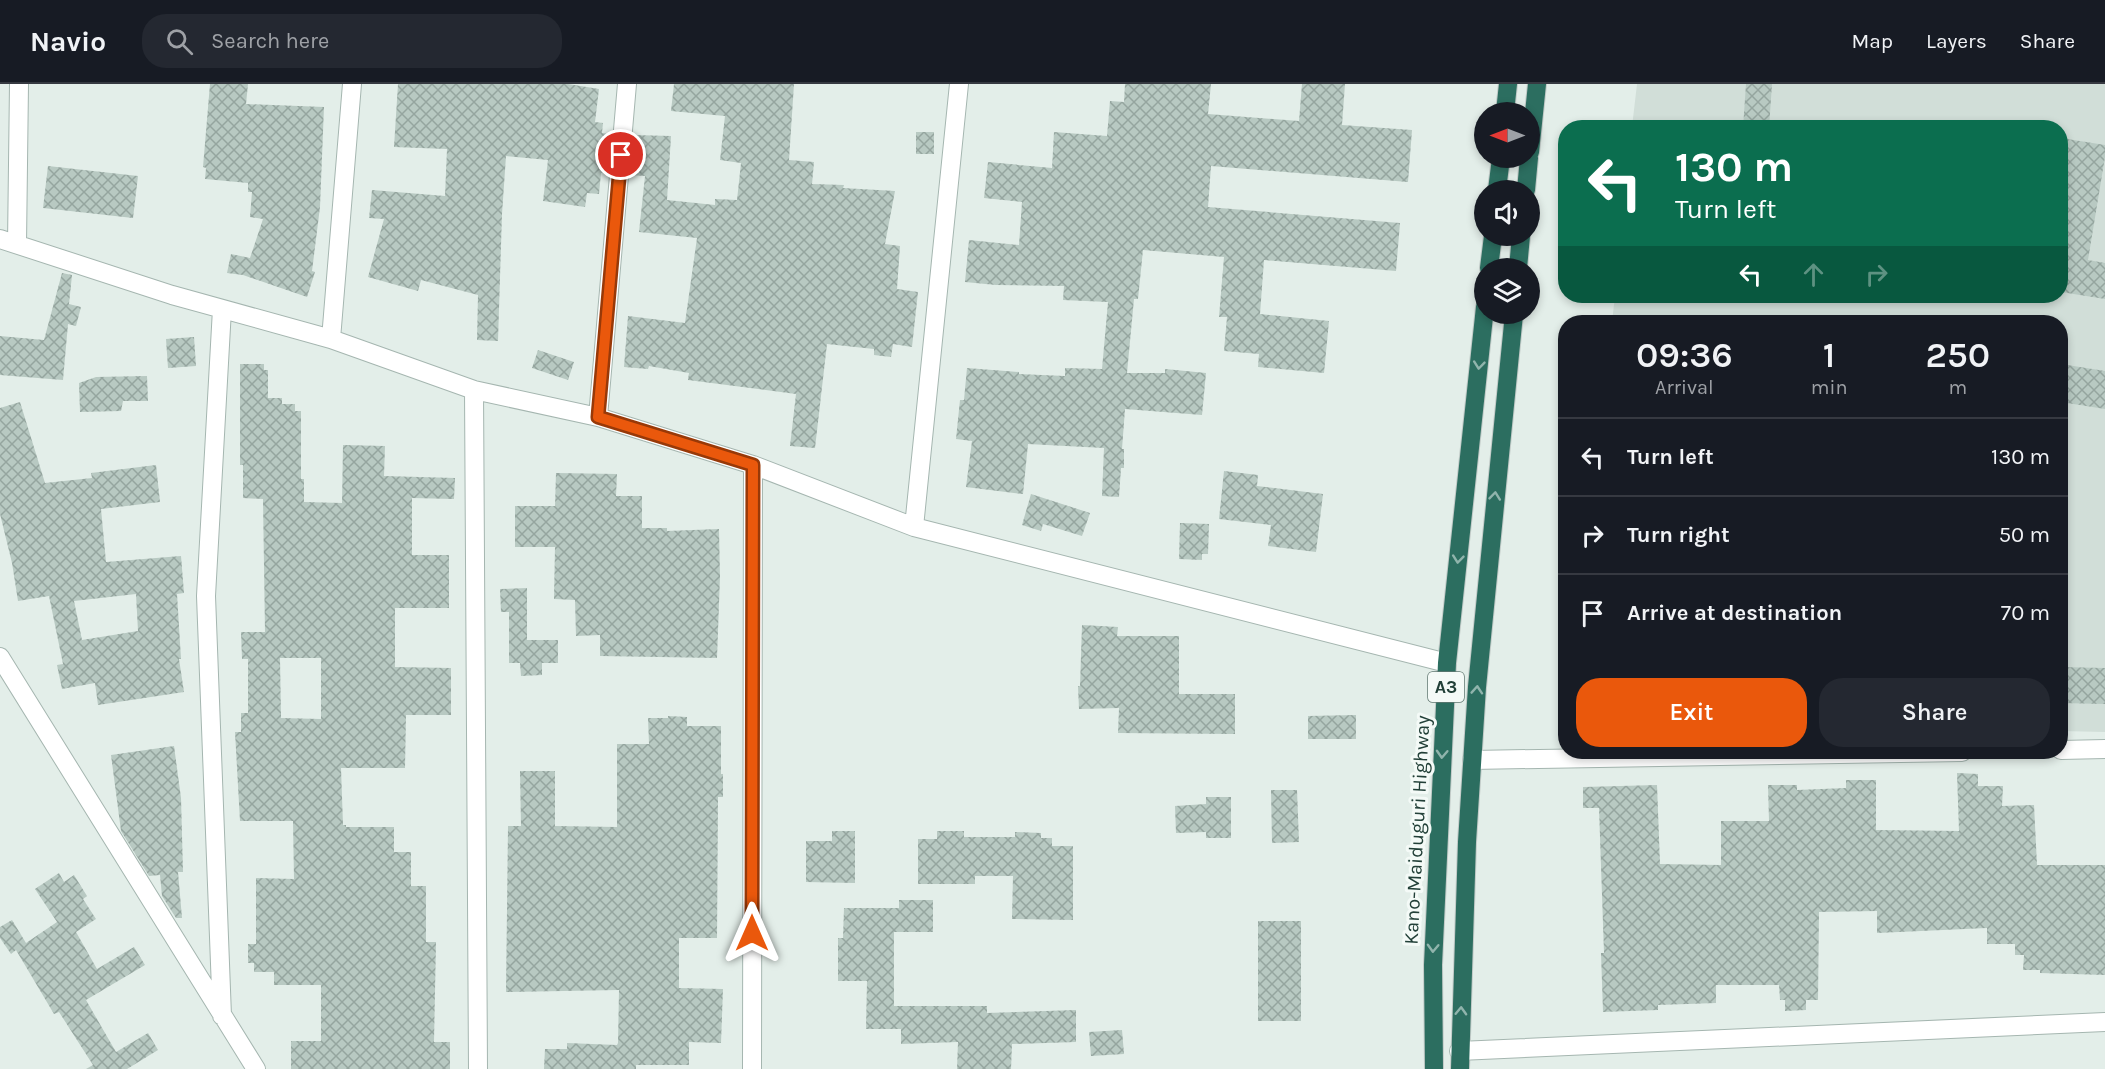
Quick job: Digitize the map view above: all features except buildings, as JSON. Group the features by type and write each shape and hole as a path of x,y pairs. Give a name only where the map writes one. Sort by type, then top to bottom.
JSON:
{"highway":[{"path":"1506,102 1508,84"},
{"path":"1535,102 1537,84"},
{"name":"Kano-Maiduguri Highway","path":"1434,1069 1433,965 1447,663 1483,324"},
{"name":"A3","path":"1459,1060 1472,760 1489,554 1513,324"}],"street":[{"path":"19,84 8,242 172,295 331,339 474,390 598,417 753,465 914,527 1447,663"},
{"path":"331,339 352,84"},
{"path":"598,417 627,84"},
{"path":"914,527 959,84"},
{"path":"222,309 206,596 222,1016"},
{"path":"474,390 478,1069"},
{"path":"752,1069 753,465"},
{"path":"0,657 256,1069"},
{"path":"2068,750 2105,749"},
{"path":"1472,760 1558,759"},
{"path":"1459,1060 2105,1022"}],"shaded area":[{"path":"1637,84 2105,84 2105,732 2068,731 2068,315 1613,315 1614,303 2068,303 2068,120 1633,120"}],"route":[{"path":"621,155 598,417 753,465 752,933"}]}
